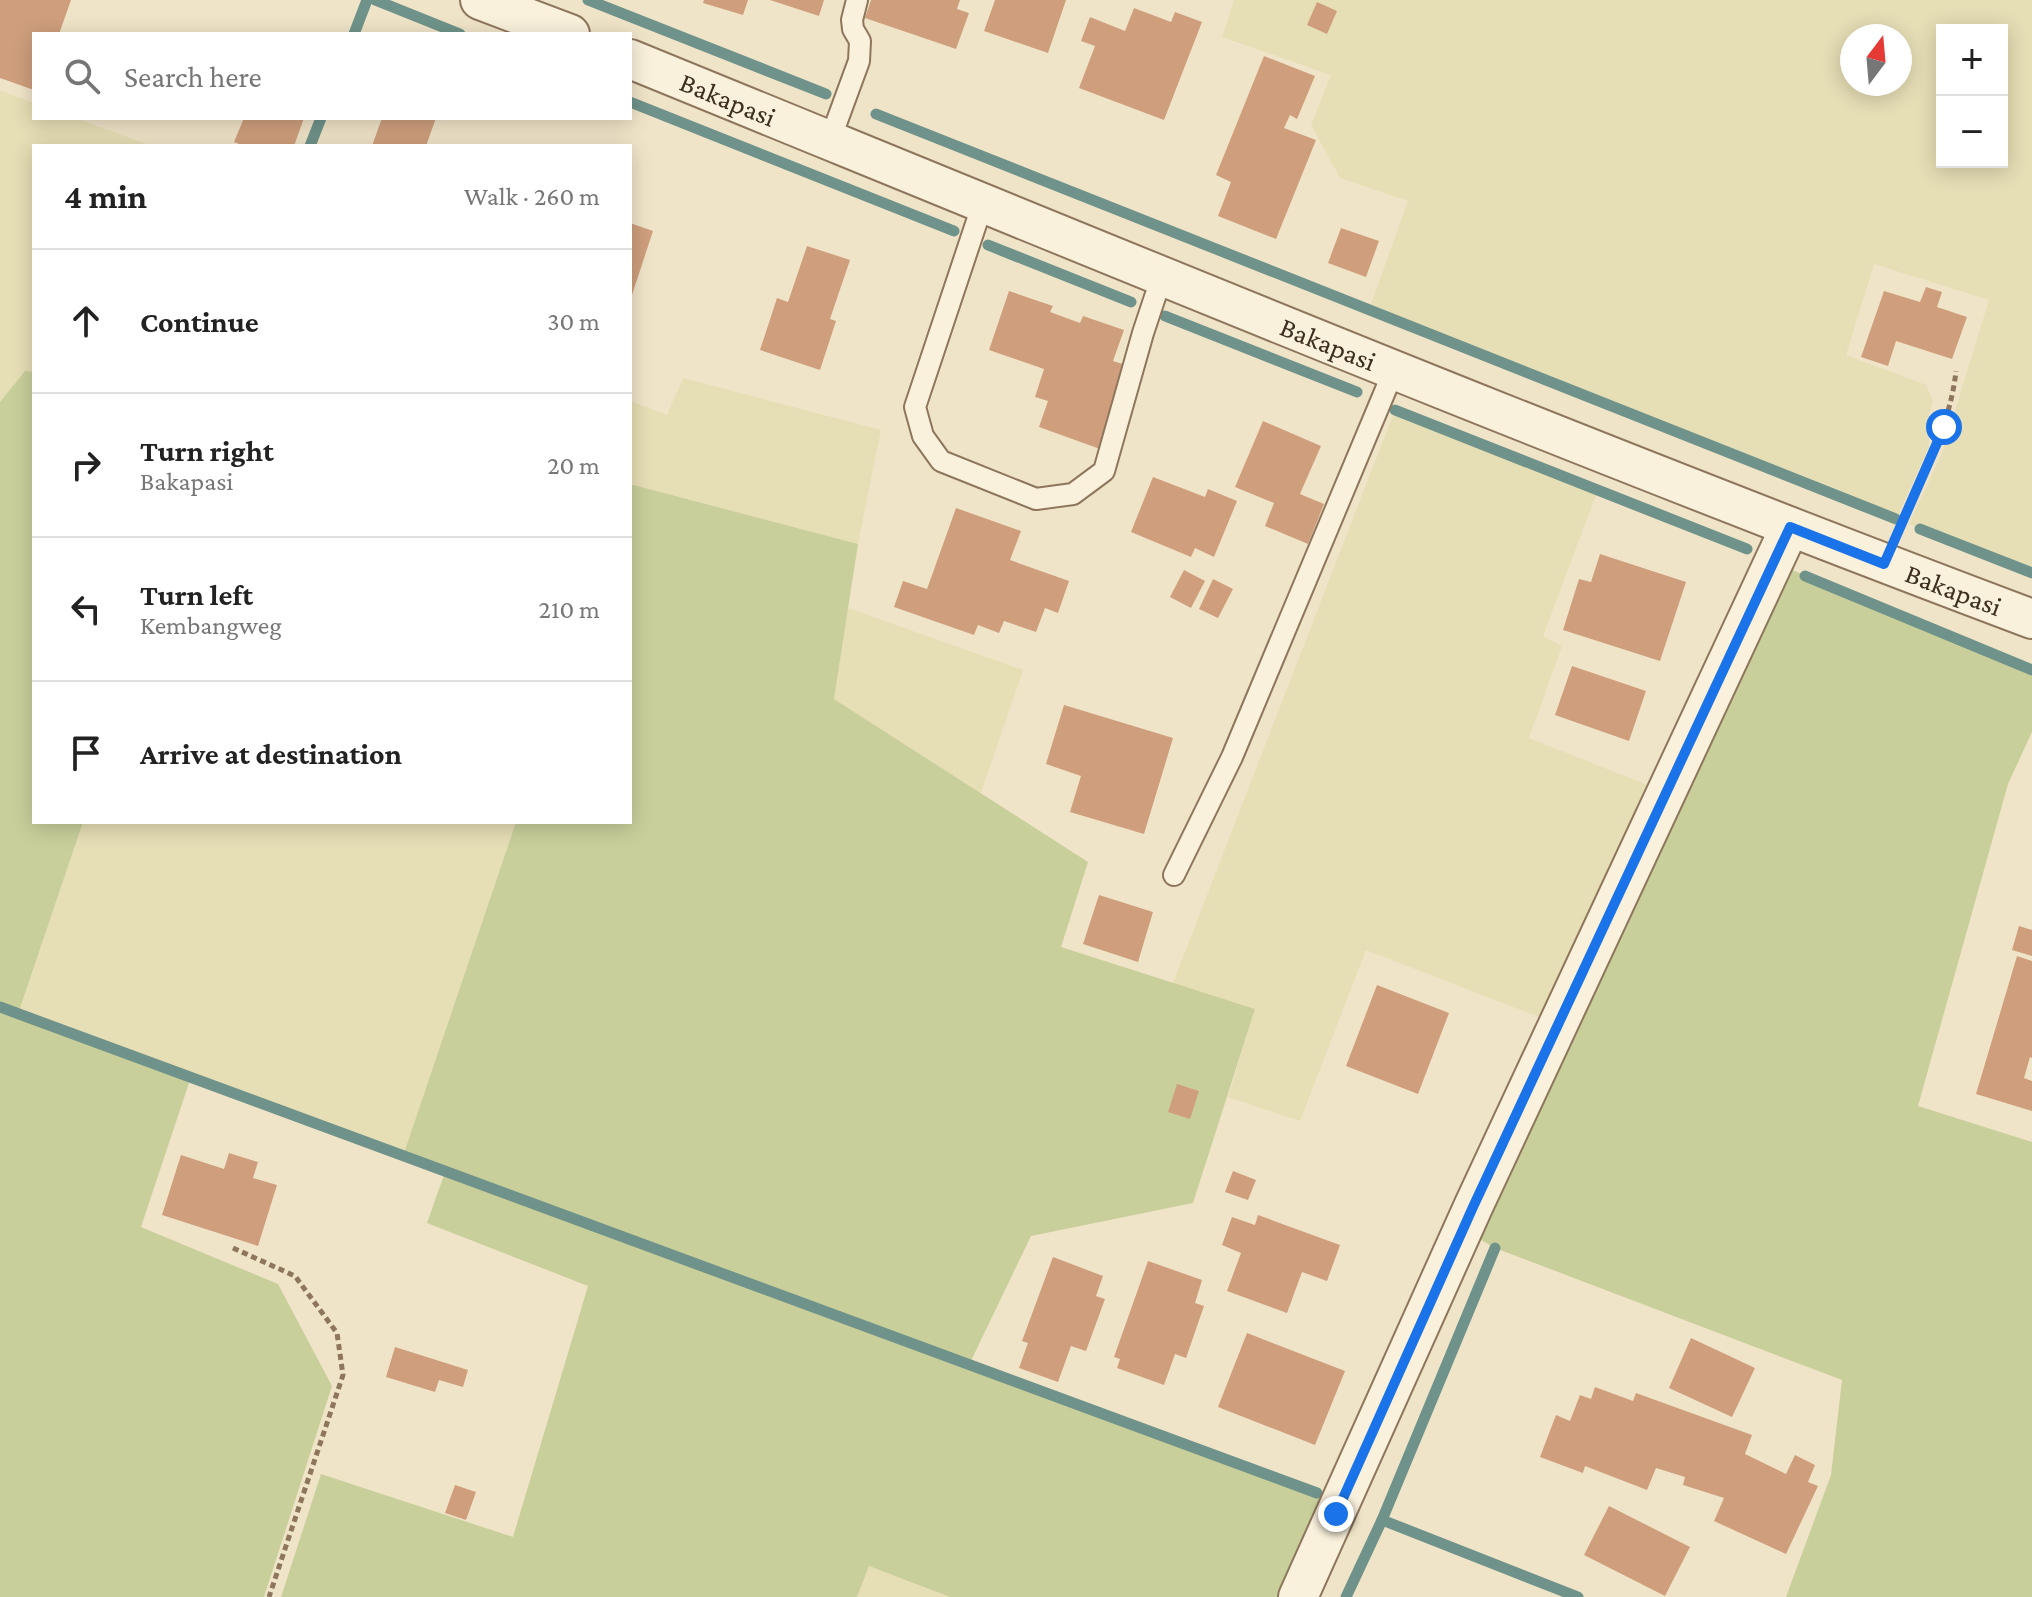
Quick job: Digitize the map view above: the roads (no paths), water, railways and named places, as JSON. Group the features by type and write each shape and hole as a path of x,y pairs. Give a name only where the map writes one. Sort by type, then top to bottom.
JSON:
{"street":[{"path":"505,4 566,32"},
{"name":"Bakapasi","path":"632,60 1394,370 1884,564 2032,619"},
{"path":"1298,1597 1473,1207 1790,527"}],"lane":[{"path":"830,140 859,61 860,41 852,20 857,0"},
{"path":"983,203 915,407 923,436 941,461 1036,499 1073,494 1104,471 1162,276"},
{"path":"1174,875 1232,757 1394,370"}],"waterway":[{"path":"355,32 367,0"},
{"path":"375,0 455,32"},
{"path":"588,0 826,94"},
{"path":"632,103 954,231"},
{"path":"876,114 1896,519"},
{"path":"311,144 320,120"},
{"path":"988,245 1131,302"},
{"path":"1165,316 1357,392"},
{"path":"1395,410 1747,549"},
{"path":"1920,529 2032,573"},
{"path":"1805,576 2032,670"},
{"path":"0,1007 1317,1493"},
{"path":"1346,1597 1382,1520 1495,1248"},
{"path":"1382,1520 1578,1597"}]}
